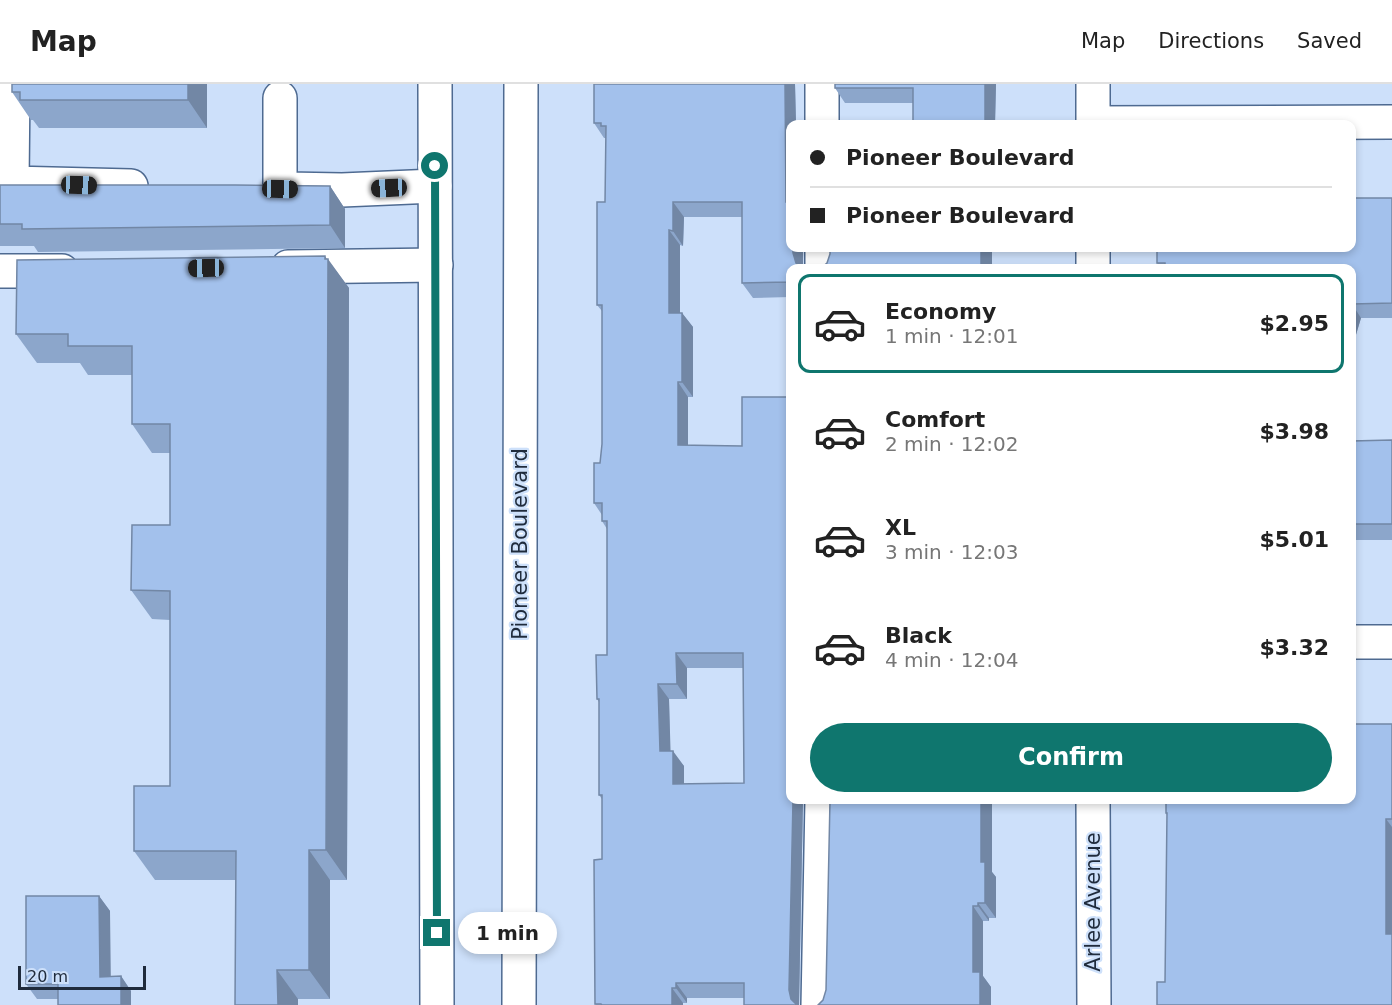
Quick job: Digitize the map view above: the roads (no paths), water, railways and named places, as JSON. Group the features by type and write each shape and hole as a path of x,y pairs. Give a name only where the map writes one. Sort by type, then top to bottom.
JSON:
{"main road":[{"path":"12,84 12,183 164,186"},
{"path":"435,84 437,1005"},
{"name":"Pioneer Boulevard","path":"519,1005 521,84"},
{"path":"822,84 822,120"},
{"path":"1093,84 1093,120"},
{"path":"280,98 280,189"},
{"path":"1356,122 1392,122"},
{"path":"245,188 342,190 435,186"},
{"path":"259,268 436,265"},
{"path":"0,271 94,270"},
{"path":"1356,642 1392,642"},
{"path":"818,1005 822,804"},
{"name":"Arlee Avenue","path":"1093,804 1094,1005"}]}
